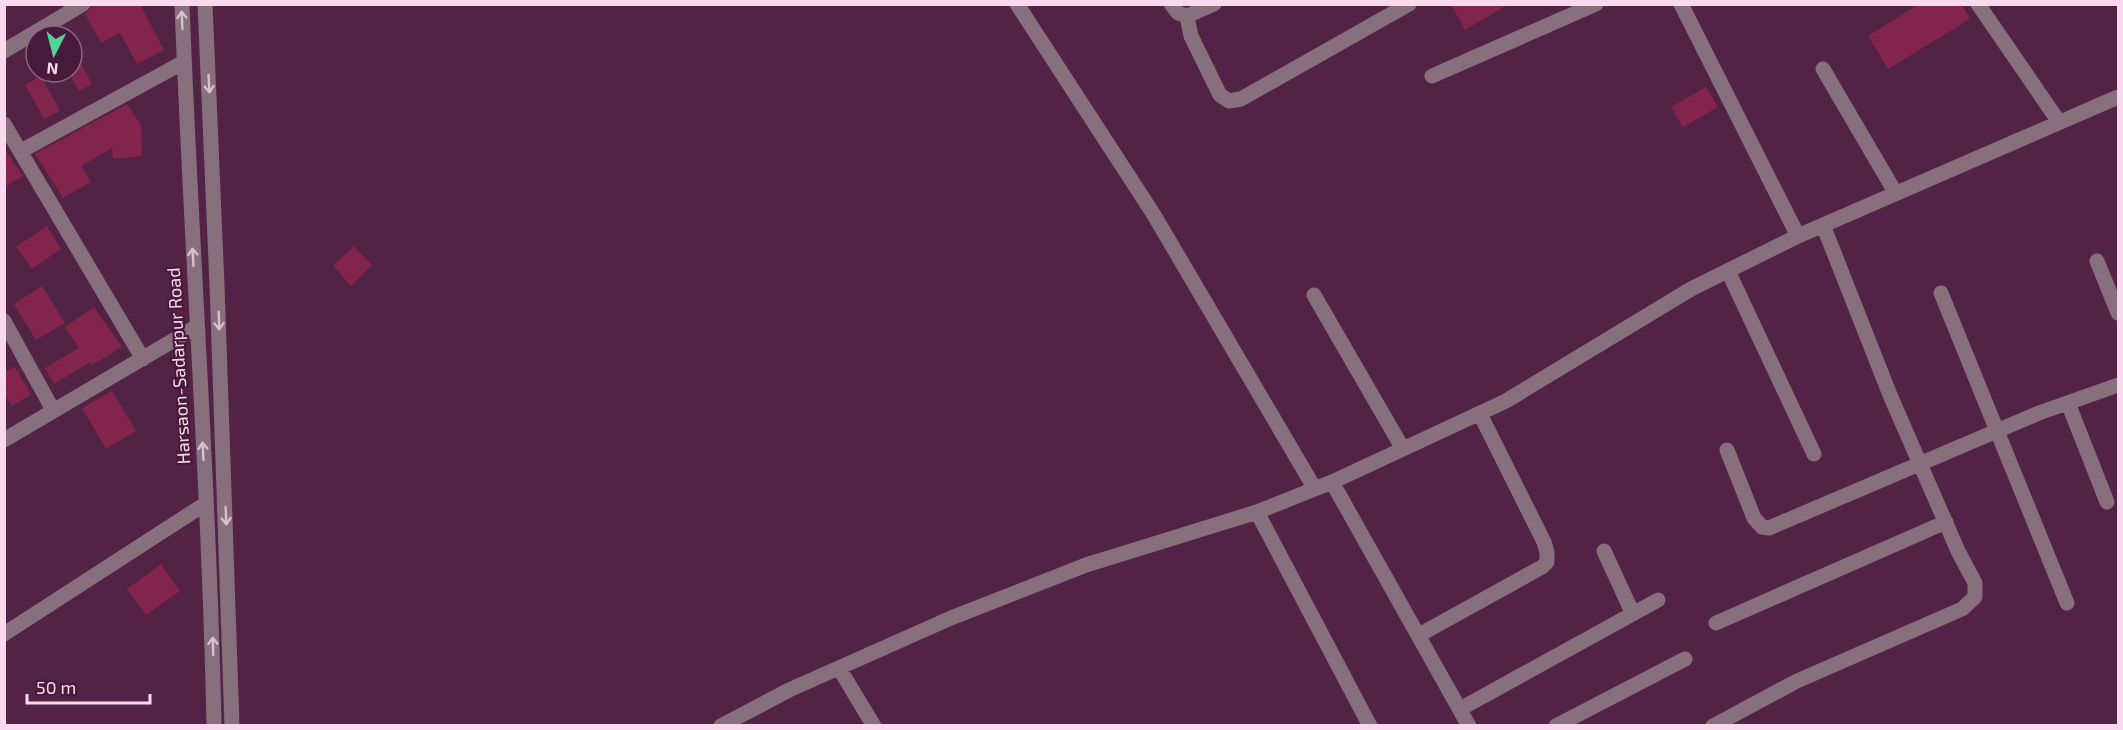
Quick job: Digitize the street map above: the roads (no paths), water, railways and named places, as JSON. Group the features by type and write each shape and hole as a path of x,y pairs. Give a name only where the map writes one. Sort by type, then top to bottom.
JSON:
{"street":[{"path":"4,51 83,4"},
{"name":"Harsaon-Sadarpur Road","path":"182,4 212,633 214,726"},
{"path":"205,4 232,726"},
{"path":"1017,4 1154,215 1285,434 1315,489"},
{"path":"1171,4 1178,13 1187,16 1214,4"},
{"path":"1187,16 1191,36 1216,87 1220,95 1229,101 1241,99 1409,4"},
{"path":"1432,76 1596,4"},
{"path":"1681,4 1798,236"},
{"path":"1978,4 2059,122"},
{"path":"21,151 184,62"},
{"path":"1823,69 1895,192"},
{"path":"720,726 789,690 951,618 1086,566 1257,512 1332,482 1480,414 1537,384 1595,345 1682,294 1798,236 2118,97"},
{"path":"4,124 143,359"},
{"path":"1713,726 1797,681 1962,609 1975,597 1975,583 1890,395 1823,225"},
{"path":"2097,261 2118,313"},
{"path":"1728,271 1814,454"},
{"path":"1941,293 2067,603"},
{"path":"1314,295 1403,449"},
{"path":"4,321 53,410"},
{"path":"4,440 196,327"},
{"path":"1727,450 1754,518 1758,524 1769,528 1921,465 1997,430 2118,384"},
{"path":"2068,403 2107,502"},
{"path":"1419,635 1542,567 1547,562 1544,542 1480,414"},
{"path":"1332,482 1469,726"},
{"path":"4,634 206,504"},
{"path":"1257,512 1370,726"},
{"path":"1716,623 1946,522"},
{"path":"1604,551 1633,614"},
{"path":"1460,709 1658,600"},
{"path":"1556,726 1685,659"},
{"path":"839,668 874,726"}]}
